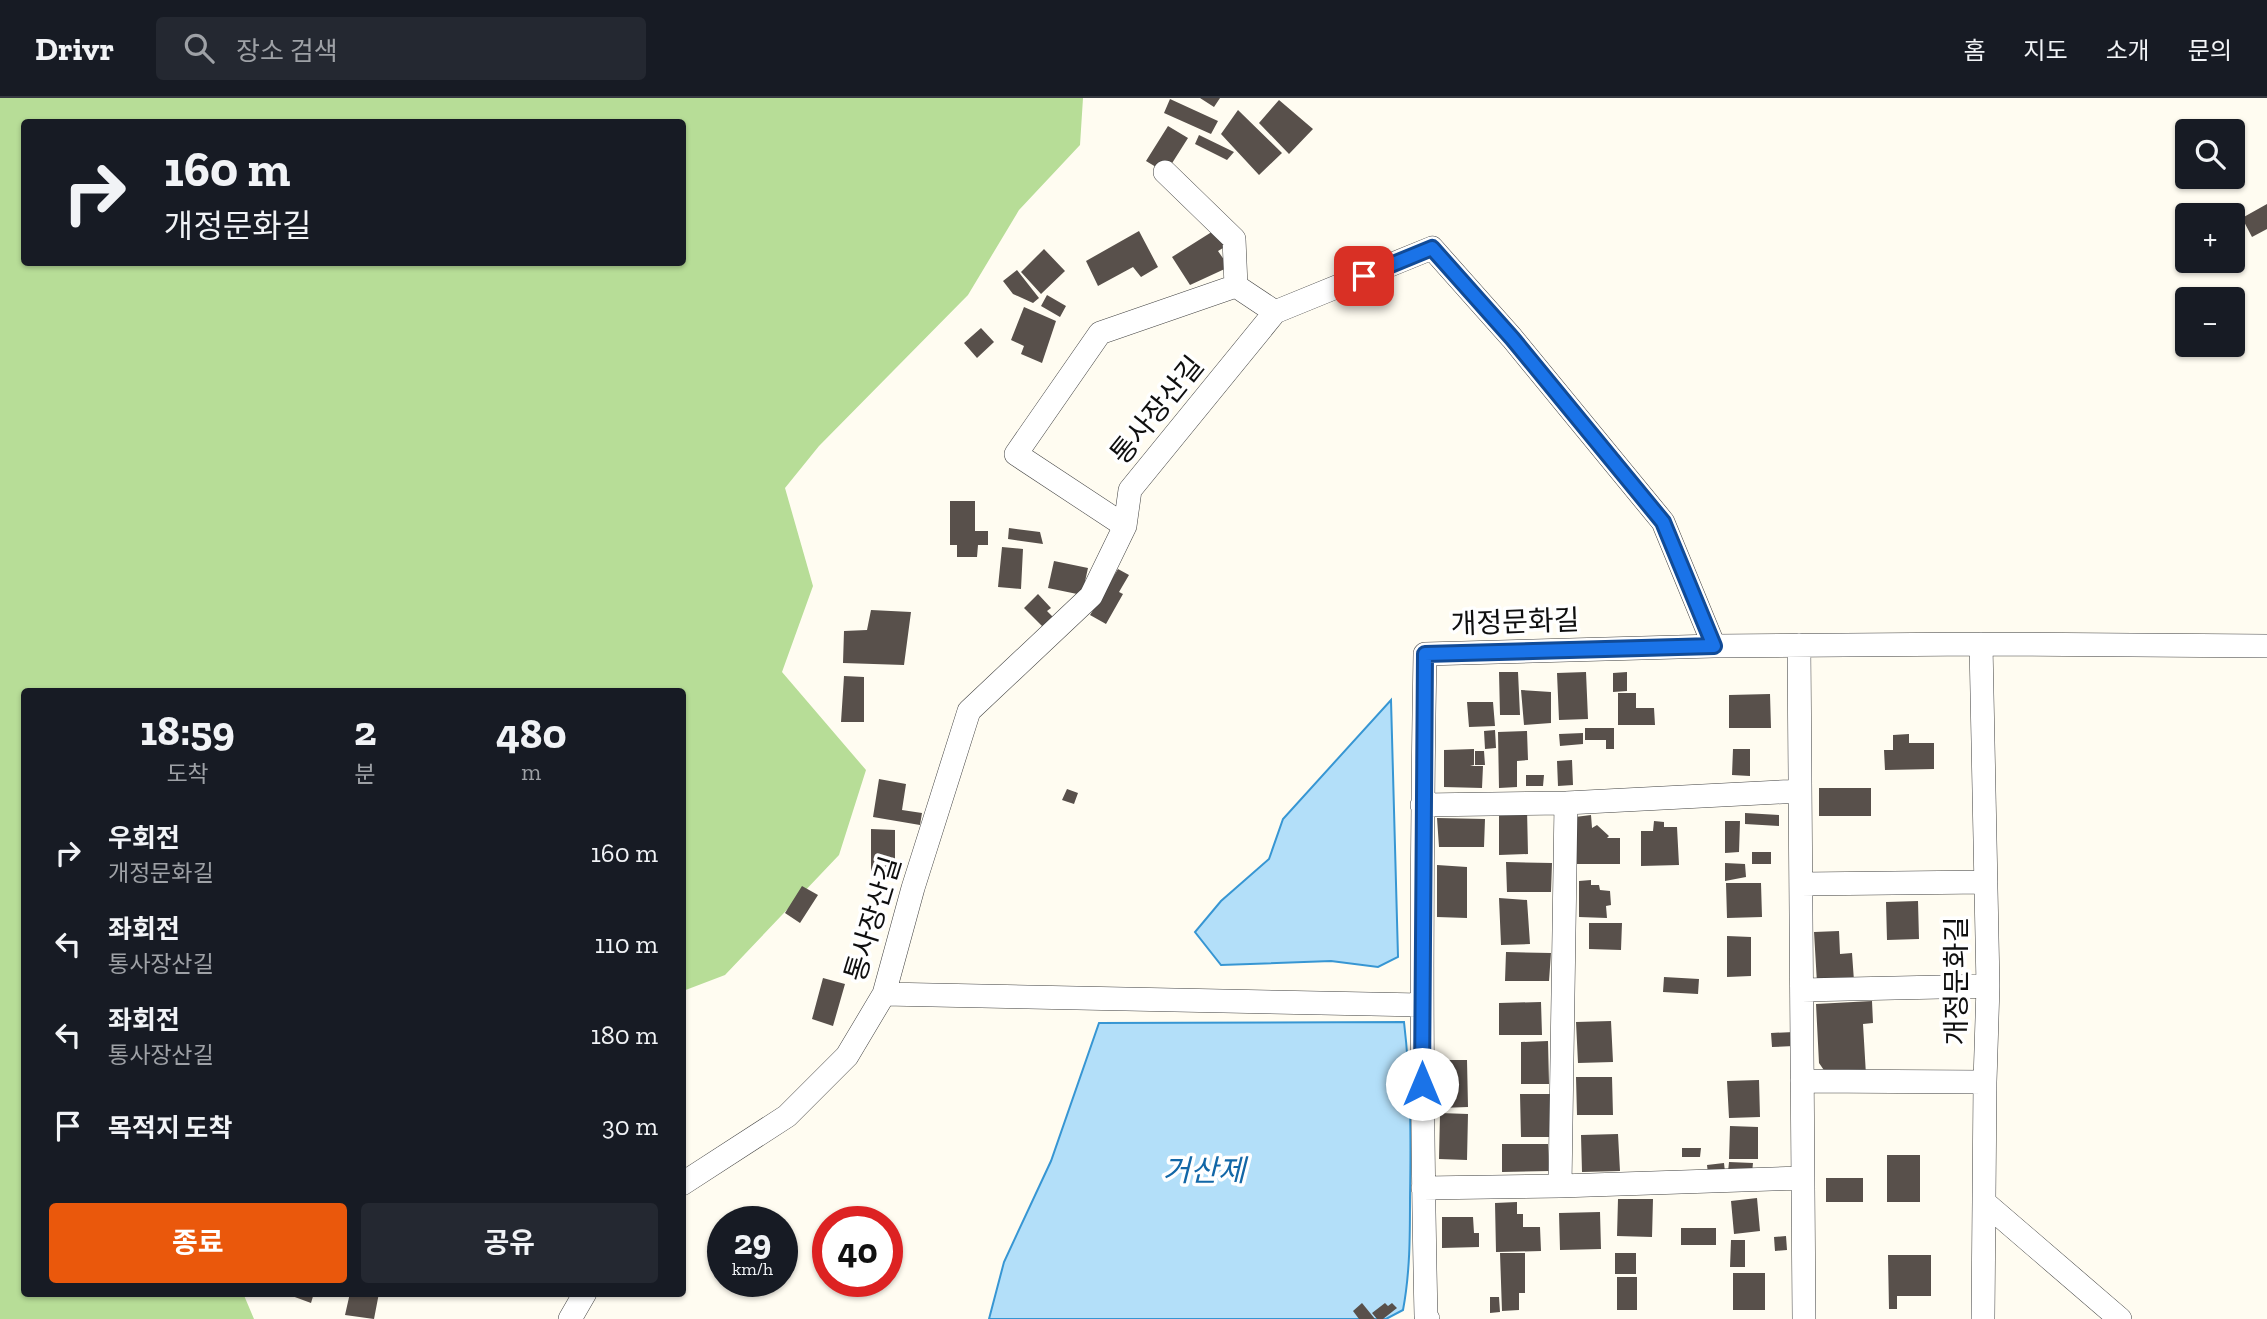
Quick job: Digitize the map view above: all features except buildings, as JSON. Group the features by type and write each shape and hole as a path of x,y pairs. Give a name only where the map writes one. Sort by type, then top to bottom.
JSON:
{"street":[{"path":"1165,172 1234,239 1236,286"},
{"name":"통사장산길","path":"686,1181 786,1116 847,1056 884,994 912,888 969,711 1091,596 1125,526 1130,490 1275,312 1432,248 1512,338 1663,522 1714,646"},
{"path":"1236,286 1275,312"},
{"path":"1125,526 1016,454 1100,333 1236,286"},
{"name":"개정문화길","path":"1981,644 1988,986 1983,1319"},
{"path":"1800,645 1804,1319"},
{"name":"개정문화길","path":"1428,1319 1421,1005 1425,654 1800,645 2267,646"},
{"path":"1422,805 1566,803 1800,791"},
{"path":"1560,1186 1566,803"},
{"path":"1801,884 1986,882"},
{"path":"1802,990 1988,986"},
{"path":"884,994 1421,1005"},
{"path":"1802,1081 1985,1083"},
{"path":"1423,1188 1803,1178"},
{"path":"1984,1202 2119,1319"},
{"path":"570,1319 583,1297"}],"green space":[{"path":"0,98 1083,98 1080,145 1019,210 968,295 819,446 785,488 813,586 782,672 866,770 839,855 725,975 686,990 686,688 21,688 21,1297 245,1297 254,1319 0,1319"}],"water":[{"path":"1391,700 1398,957 1378,967 1331,961 1221,965 1195,932 1221,901 1269,859 1283,819"},
{"name":"거산제","path":"1404,1022 1410,1154 1409,1254 1403,1310 1386,1319 989,1319 1004,1262 1051,1161 1099,1023"}],"route":[{"path":"1364,276 1432,248 1512,338 1663,522 1714,646 1425,654 1422,1084"}]}
